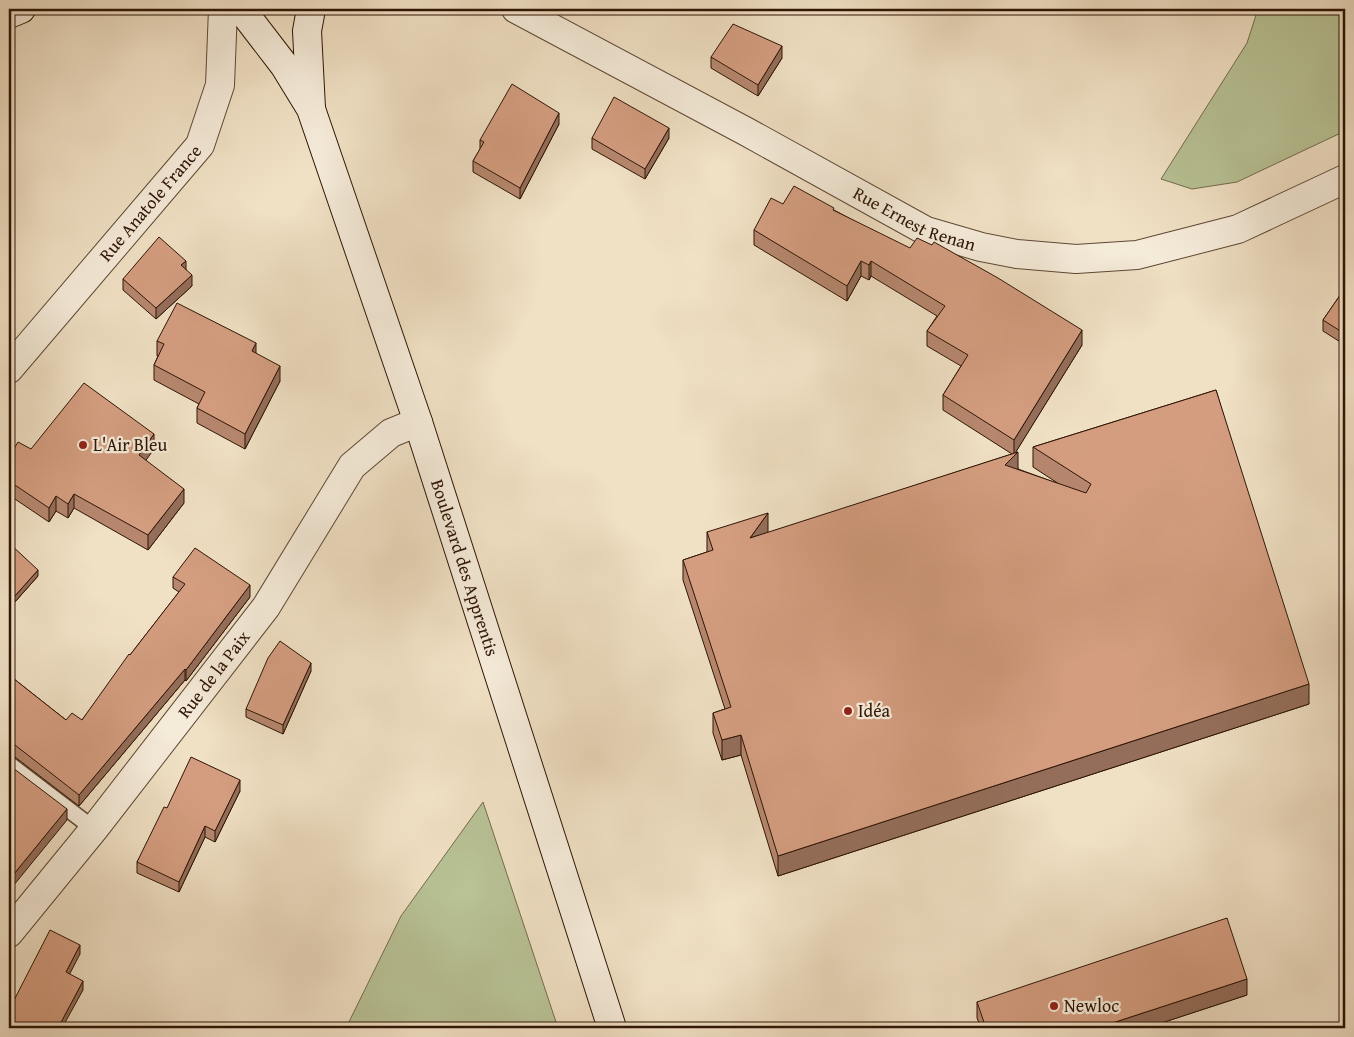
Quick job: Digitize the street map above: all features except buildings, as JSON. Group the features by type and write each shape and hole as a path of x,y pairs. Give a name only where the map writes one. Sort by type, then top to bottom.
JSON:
{"street":[{"path":"9,14 22,9"},
{"name":"Rue Anatole France","path":"9,369 200,145 220,84 223,9"},
{"name":"Boulevard des Apprentis","path":"241,9 284,65 311,109 418,422 612,1028"},
{"name":"Boulevard des Apprentis","path":"311,9 307,31 311,109"},
{"name":"Rue Ernest Renan","path":"516,9 926,231 981,247 1017,254 1076,259 1137,255 1238,229 1345,179"},
{"name":"Rue de la Paix","path":"9,933 94,829 266,607 352,466 391,433 418,422"}],"lane":[{"path":"9,764 94,829"}],"green space":[{"path":"1258,9 1345,9 1345,131 1237,182 1192,189 1161,179 1247,43"},
{"path":"483,802 558,1028 346,1028 401,916"}],"place":[{"name":"L'Air Bleu","path":"83,445"},
{"name":"Idéa","path":"848,711"},
{"name":"Newloc","path":"1054,1006"}]}
